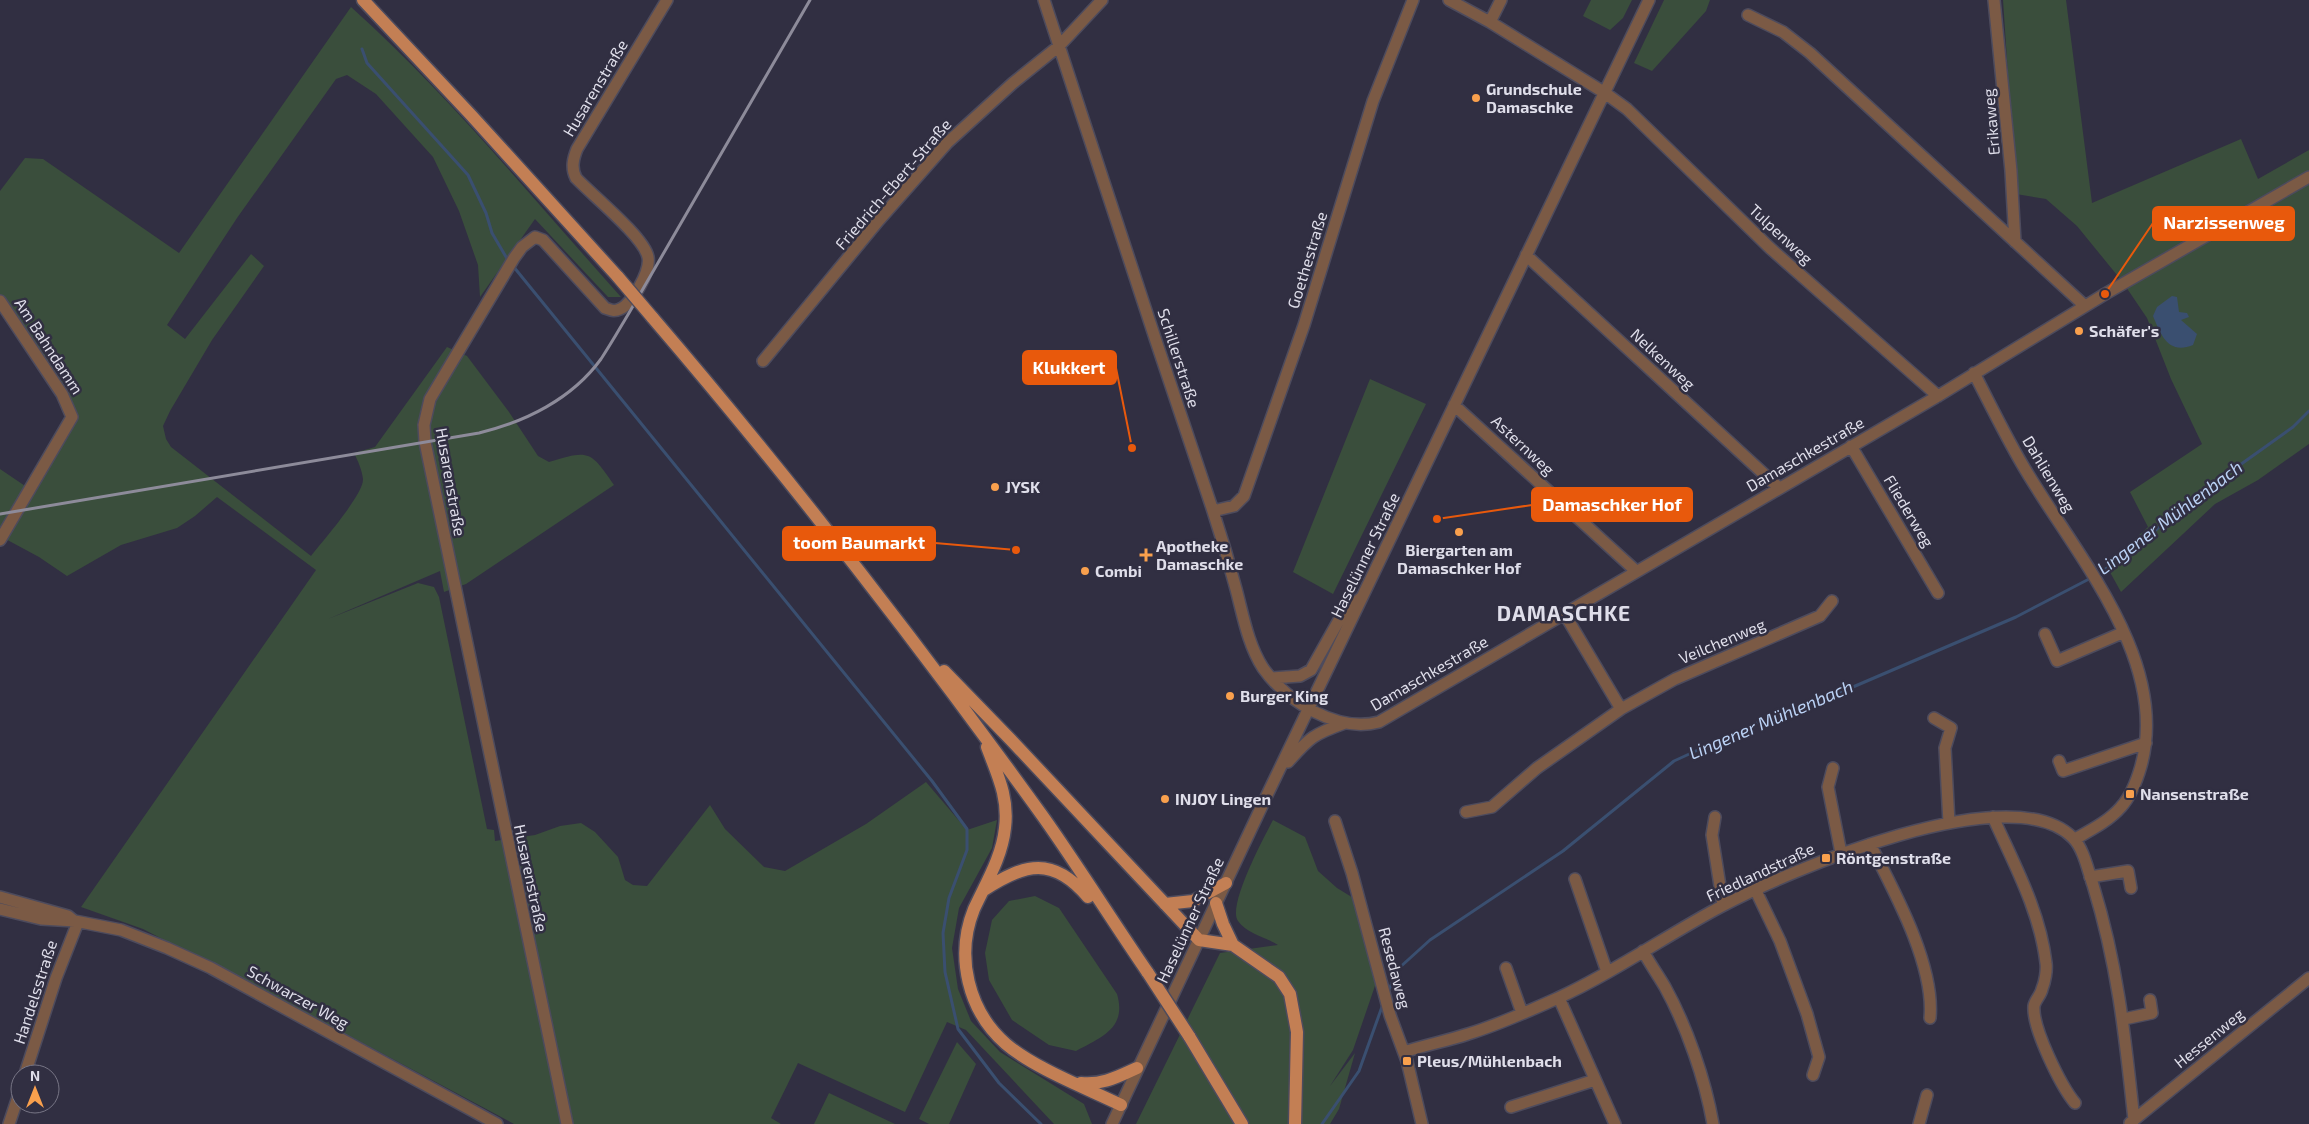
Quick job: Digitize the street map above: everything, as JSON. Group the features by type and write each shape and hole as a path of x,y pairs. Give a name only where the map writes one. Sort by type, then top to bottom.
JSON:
{"main road":[{"path":"362,0 478,123 618,277 746,427 908,636 1046,820 1189,1036 1242,1124"},
{"path":"908,636 1011,740 1199,940 1233,945 1279,977 1290,994 1297,1032 1295,1124"},
{"path":"980,731 1000,777 1006,810 1005,829 1000,850 974,910 966,936 965,958 968,980 974,1001 988,1025 1006,1044 1025,1057 1120,1105"},
{"path":"984,890 1019,870 1035,867 1064,874 1076,883 1122,934"},
{"path":"1165,904 1193,901 1226,883"},
{"path":"1216,903 1233,945"},
{"path":"1076,1083 1096,1085 1137,1068"}],"street":[{"name":"Husarenstraße","path":"567,1124 493,777 424,434 430,399 514,258 522,247 535,237 543,240 554,251 605,308 613,311 629,302 648,270 648,258 641,242 576,178 572,171 577,149 667,0"},
{"name":"Schillerstraße","path":"1044,0 1213,511 1250,638 1263,668 1291,697 1309,708"},
{"name":"Friedrich-Ebert-Straße","path":"763,361 879,220 947,143 1012,83 1059,46 1102,0"},
{"name":"Goethestraße","path":"1213,511 1234,506 1244,496 1304,325 1373,101 1413,0"},
{"name":"Tulpenweg","path":"1449,0 1490,22 1605,93 1627,109 1770,248 1938,396"},
{"path":"1490,22 1501,0"},
{"name":"Haselünner Straße","path":"1112,1124 1137,1068 1649,0"},
{"name":"Erikaweg","path":"1994,0 2011,171 2015,242"},
{"path":"1748,15 1783,32 1810,53 2085,306"},
{"name":"Damaschkestraße","path":"1309,708 1345,723 1366,725 1379,722 1778,487 1938,396 2085,306 2309,177"},
{"name":"Nelkenweg","path":"1526,255 1778,487"},
{"name":"Am Bahndamm","path":"0,300 62,394 72,417 59,443 0,540"},
{"name":"Dahlienweg","path":"1974,374 2022,464 2093,573 2122,632 2140,679 2146,743"},
{"name":"Asternweg","path":"1454,405 1636,571"},
{"name":"Fliederweg","path":"1851,446 1938,593"},
{"path":"1272,678 1306,675 1311,670 1343,613 1364,596"},
{"name":"Veilchenweg","path":"1466,812 1492,807 1537,768 1621,709 1675,679 1820,616 1832,601"},
{"path":"1564,613 1621,709"},
{"path":"2045,634 2057,661 2122,632"},
{"path":"1934,718 1951,728 1945,748 1949,823"},
{"path":"1280,771 1307,740 1318,733 1345,723"},
{"path":"2059,761 2063,771 2146,743"},
{"path":"2131,1122 2124,1018 2112,952 2090,877 2075,839 2108,820 2121,808 2130,794 2136,779 2146,743"},
{"path":"1833,768 1828,787 1841,853"},
{"path":"1715,818 1712,835 1723,905"},
{"path":"1993,818 2032,906 2046,964 2042,989 2034,1006 2036,1021 2053,1066 2075,1103"},
{"name":"Friedlandstraße","path":"1404,1052 1429,1043 1468,1034 1559,998 1723,905 1841,853 1949,823 1993,818 2029,819 2051,825 2075,839"},
{"name":"Resedaweg","path":"1335,821 1352,873 1390,1012 1404,1052 1422,1124"},
{"path":"1870,844 1914,934 1932,1002 1930,1018"},
{"path":"2090,877 2128,871 2131,888"},
{"path":"1575,879 1607,972"},
{"path":"1756,891 1780,941 1807,1014 1819,1057 1813,1075"},
{"name":"Schwarzer Weg","path":"0,897 68,916 76,921"},
{"name":"Schwarzer Weg","path":"0,910 41,919 76,921 121,930 167,948 211,968 497,1124"},
{"name":"Handelsstraße","path":"28,1064 76,921"},
{"path":"1643,951 1665,987 1685,1030 1708,1098 1713,1124"},
{"path":"1506,968 1522,1013"},
{"name":"Hessenweg","path":"2131,1122 2309,978"},
{"path":"1559,998 1615,1124"},
{"path":"2124,1018 2152,1013 2150,1000"},
{"path":"1511,1107 1596,1080"},
{"path":"1918,1124 1927,1095"}],"green space":[{"path":"1591,0 1632,0 1623,18 1610,30 1583,16"},
{"path":"1664,0 1710,0 1706,11 1652,71 1634,63"},
{"path":"2003,0 2066,0 2092,203 2241,139 2258,179 2309,150 2309,174 2121,280 2077,226 2046,199 2016,194"},
{"path":"351,7 456,112 621,297 608,297 535,219 480,297 478,265 459,211 433,157 376,94 347,75 336,79 237,218 167,325 185,339 251,254 264,266 212,340 170,411 163,426 166,439 171,447 311,556 350,506 362,486 362,472 354,453 375,447 447,347 467,356 509,412 538,456 549,462 573,456 588,456 599,465 614,485 466,584 444,592 440,571 328,619 418,583 434,587 439,597 487,829 494,830 495,841 535,835 560,826 581,823 595,832 618,857 625,880 633,885 647,886 710,805 725,829 764,867 785,871 866,824 926,782 967,830 997,820 992,848 959,908 952,948 958,989 971,1021 1000,1052 1084,1104 1092,1124 1054,1124 966,1030 947,1022 905,1112 798,1063 771,1118 781,1124 514,1124 312,1016 143,929 81,907 316,570 217,497 195,516 177,528 121,545 67,576 39,557 0,536 0,469 34,492 69,435 73,421 0,299 0,191 25,158 43,159 179,253"},
{"path":"2309,183 2309,444 2258,480 2215,504 2121,592 2106,565 2148,527 2130,492 2202,444 2171,379 2147,318 2126,287"},
{"path":"1370,379 1426,404 1333,594 1293,572"},
{"path":"1273,820 1305,837 1318,871 1337,888 1355,899 1377,980 1353,1050 1330,1086 1355,1053 1339,1109 1330,1124 1136,1124 1220,953 1278,945 1246,929 1238,921 1236,913 1248,871"},
{"path":"1035,896 1059,908 1117,994 1118,1015 1110,1030 1076,1051 1049,1045 1012,1020 989,980 985,953 992,920 1009,901"},
{"path":"957,1042 976,1064 949,1124 929,1124 919,1119"},
{"path":"829,1093 895,1124 814,1124"}],"water":[{"path":"2172,296 2177,297 2179,312 2187,313 2189,317 2181,320 2197,334 2193,345 2177,347 2171,345 2163,336 2153,316 2157,307"}],"waterway":[{"path":"362,49 367,63 468,175 486,213 492,233 509,262"},
{"path":"513,266 932,781 967,829 967,850 949,898 943,933 945,972 958,1029 999,1083 1041,1124"},
{"name":"Lingener Mühlenbach","path":"2096,575 2132,552 2181,507 2293,427 2309,411"},
{"name":"Lingener Mühlenbach","path":"1387,994 1398,969 1430,940 1563,851 1674,761 1759,722 1811,705 2016,617 2091,578"},
{"name":"Lingener Mühlenbach","path":"1322,1124 1359,1071 1383,1004"}],"railway":[{"path":"0,514 479,433 530,415 562,397 589,373 605,353 810,0"}],"place":[{"name":"Grundschule Damaschke","path":"1476,98"},
{"name":"Narzissenweg","path":"2105,294"},
{"name":"Schäfer's","path":"2079,331"},
{"name":"Klukkert","path":"1132,448"},
{"name":"JYSK","path":"995,487"},
{"name":"Damaschker Hof","path":"1437,519"},
{"name":"Biergarten am Damaschker Hof","path":"1459,532"},
{"name":"toom Baumarkt","path":"1016,550"},
{"name":"Apotheke Damaschke","path":"1146,555"},
{"name":"Combi","path":"1085,571"},
{"name":"Burger King","path":"1230,696"},
{"name":"Nansenstraße","path":"2130,794"},
{"name":"INJOY Lingen","path":"1165,799"},
{"name":"Röntgenstraße","path":"1826,858"},
{"name":"Pleus/Mühlenbach","path":"1407,1061"}],"district":[{"name":"DAMASCHKE","path":"1564,614"}]}
